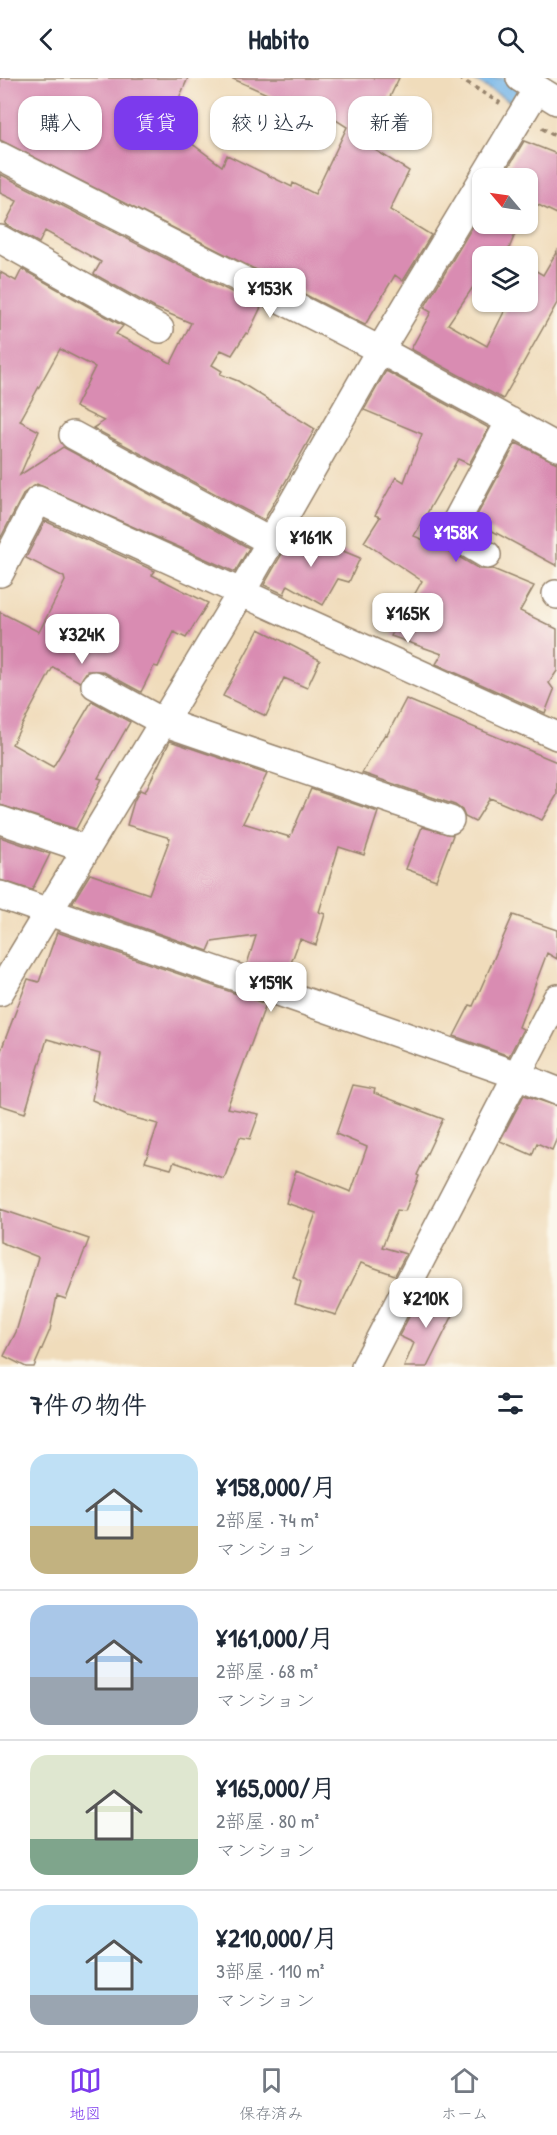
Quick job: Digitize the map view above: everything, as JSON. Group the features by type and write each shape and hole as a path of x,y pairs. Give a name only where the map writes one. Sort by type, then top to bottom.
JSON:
{"street":[{"path":"0,992 241,593 380,350 532,98"},
{"path":"0,156 380,350 557,447"},
{"path":"0,240 160,329"},
{"path":"487,555 450,533 510,421"},
{"path":"73,435 271,542"},
{"path":"0,573 38,500 557,736"},
{"path":"95,686 163,722 450,820"},
{"path":"0,819 86,849"},
{"path":"0,895 517,1075 557,1091"},
{"path":"365,1367 557,998"}],"path":[{"path":"459,78 532,98"}],"water":[{"path":"470,78 504,78 516,85 520,97 516,105"}],"building":[{"path":"0,78 188,78 180,96 114,96 114,150 198,150 198,148 222,166 227,155 292,187 293,183 315,194 347,127 336,120 336,96 272,96 231,78 399,78 390,96 348,96 348,150 375,150 409,171 390,210 431,235 403,281 395,275 365,325 20,150 102,150 102,96 18,96 18,149 0,140"},
{"path":"524,141 557,154 557,214 538,205 538,168 508,168"},
{"path":"0,174 261,307 248,334 246,333 232,355 221,350 212,365 222,371 220,374 238,381 315,429 264,520 93,428 104,421 75,407 95,367 60,349 20,421 39,431 20,475 63,447 249,548 235,572 37,484 24,493 0,539 0,272 16,281 22,269 123,326 116,334 171,363 191,323 155,308 94,274 101,262 45,231 39,243 5,224 17,201 0,193"},
{"path":"472,227 472,234 515,234 510,246 472,246 472,288 448,324 487,346 504,312 538,312 538,272 543,275 557,251 557,303 503,399 411,349 431,312 424,308"},
{"path":"386,371 489,428 469,464 458,459 414,536 449,551 479,569 493,569 534,586 520,611 557,629 557,671 549,683 554,690 545,713 436,664 442,654 391,636 422,581 364,542 380,517 375,515 396,477 404,482 422,434 364,410"},
{"path":"516,443 557,463 557,566 474,521"},
{"path":"45,521 155,571 152,575 208,603 186,638 174,632 158,667 154,666 141,692 102,671 87,671 80,682 53,667 12,744 53,767 92,701 130,722 98,778 102,779 76,829 0,805 0,612 39,632 65,581 64,577 26,558"},
{"path":"295,531 360,558 349,582 338,579 323,605 288,585 284,594 264,585"},
{"path":"259,629 320,660 307,688 284,678 266,716 223,696"},
{"path":"406,699 557,762 557,795 542,820 490,798 475,822 465,817 462,810 455,805 362,773 385,734 387,735"},
{"path":"170,741 267,774 243,823 290,837 311,789 378,812 364,855 339,847 319,912 325,914 316,945 300,939 288,971 279,967 276,974 247,964 256,936 212,942 208,951 72,903 90,874 149,894 170,838 127,825 134,801 140,790 145,792"},
{"path":"422,827 453,835 436,880 406,869"},
{"path":"0,837 50,854 32,890 0,880"},
{"path":"513,915 557,930 557,959 547,953 519,1027 523,1029 509,1056 454,1036 470,1005 473,1006"},
{"path":"57,932 266,1004 227,1108 259,1114 250,1139 240,1137 224,1179 174,1162 171,1169 145,1162 158,1124 127,1116 92,1100 100,1054 47,1039 25,1113 0,1105 0,1053 28,979 39,982"},
{"path":"353,1085 375,1089 374,1093 443,1119 417,1175 419,1176 405,1211 397,1210 382,1247 406,1254 395,1275 361,1263 336,1315 295,1303 301,1282 293,1277 316,1213 286,1203 296,1170 351,1192 367,1147 336,1134"},
{"path":"524,1095 557,1106 557,1138 552,1150 537,1143 532,1155 500,1141"},
{"path":"0,1209 89,1239 66,1299 57,1296 50,1330 34,1367 26,1367 4,1356 16,1332 38,1257 0,1242"},
{"path":"423,1290 448,1302 445,1309 454,1313 427,1367 404,1367 414,1343 399,1336"}]}
